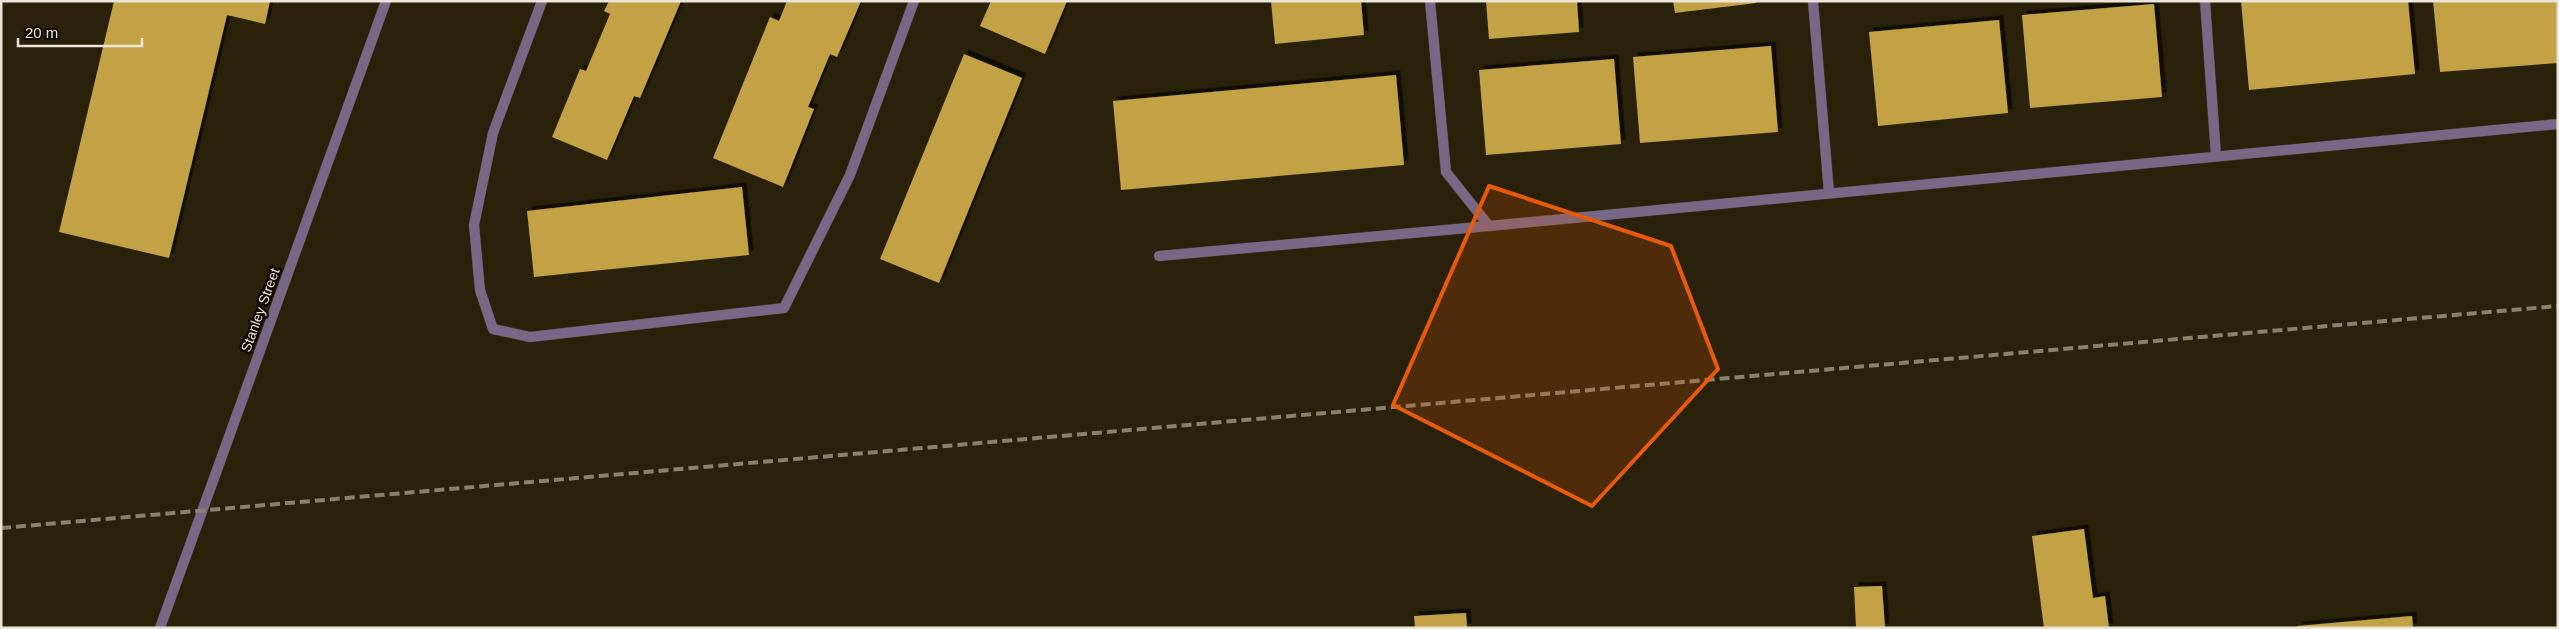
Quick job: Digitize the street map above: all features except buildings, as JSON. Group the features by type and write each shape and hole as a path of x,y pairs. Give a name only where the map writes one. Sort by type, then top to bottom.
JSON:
{"street":[{"name":"Stanley Street","path":"160,628 386,1"},
{"path":"542,1 493,133 474,225 480,290 493,329 530,337 784,308 850,175 914,1"},
{"path":"1430,1 1446,172 1489,226"},
{"path":"1813,1 1829,193"},
{"path":"2205,1 2216,156"},
{"path":"1158,256 2558,124"}],"highlighted area":[{"path":"1489,186 1671,246 1718,369 1592,506 1393,405"}],"railway":[{"path":"1,528 2558,306"}]}
